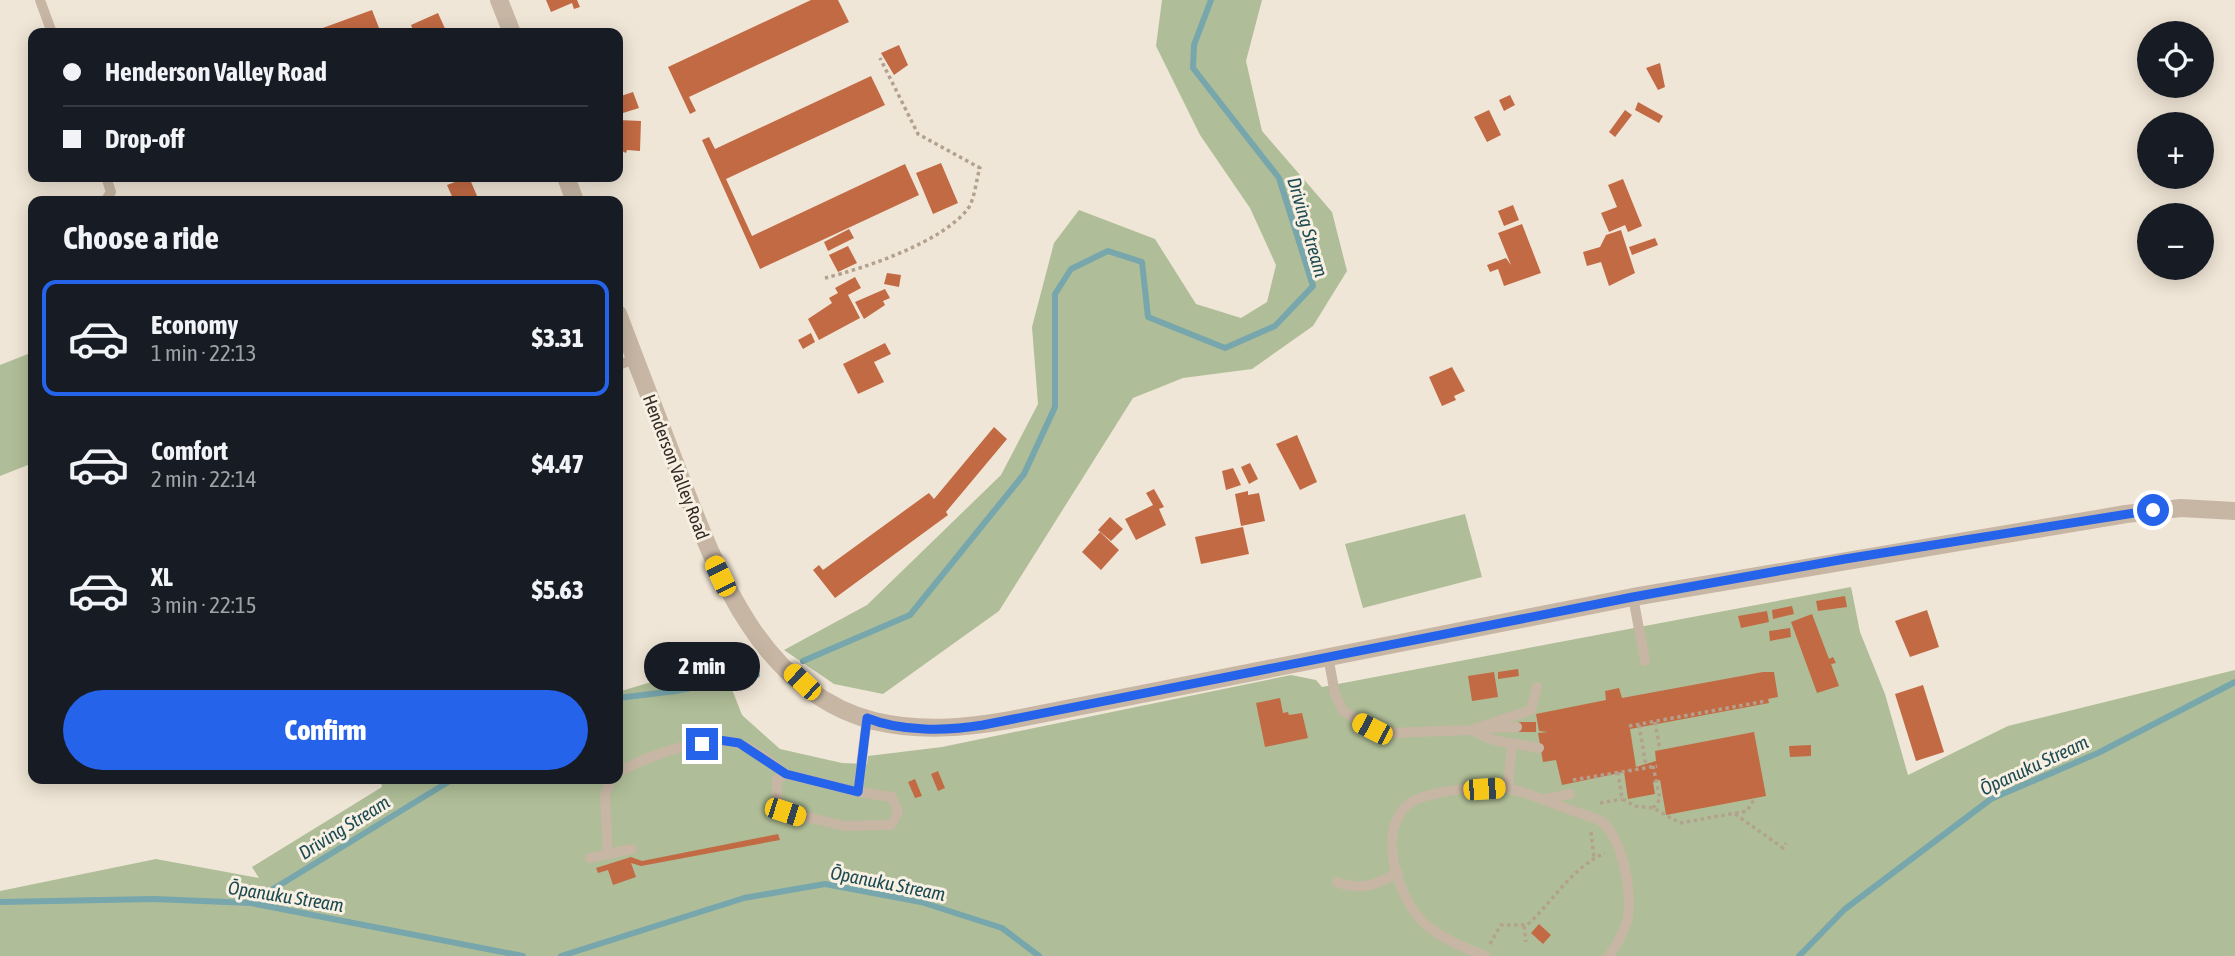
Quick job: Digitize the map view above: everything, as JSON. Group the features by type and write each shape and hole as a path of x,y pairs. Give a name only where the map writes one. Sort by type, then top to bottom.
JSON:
{"street":[{"path":"499,0 510,28"},
{"name":"Henderson Valley Road","path":"623,344 626,362 710,554 741,613 758,638 802,682 846,710 900,725 956,729 1633,597 2126,513 2181,508 2235,511"}],"lane":[{"path":"40,0 50,28"},
{"path":"1633,597 1645,662"},
{"path":"1328,656 1335,694 1343,711 1356,721 1390,733 1517,727"},
{"path":"1471,730 1531,710 1538,687"},
{"path":"858,792 867,718"},
{"path":"1471,730 1483,738 1539,748"},
{"path":"623,771 685,747 719,740 739,743 786,774 858,792 892,797 898,812 891,825 844,826 785,812 777,798 777,780 786,774"},
{"path":"1508,788 1512,744"},
{"path":"608,854 605,795 609,784"},
{"path":"1485,956 1450,941 1420,919 1409,902 1392,852 1392,831 1395,821 1408,805 1424,796 1508,788 1603,822 1618,848 1625,869 1627,919 1609,956"},
{"path":"1545,800 1570,794"},
{"path":"590,858 632,849"},
{"path":"1337,882 1352,888 1371,886 1398,873"}],"path":[{"path":"825,278 865,268 931,237 968,209 980,168 918,134 880,58"},
{"path":"1629,726 1766,701"},
{"path":"1655,722 1660,750"},
{"path":"1639,724 1646,766"},
{"path":"1567,781 1655,766 1660,799 1653,808"},
{"path":"1618,772 1622,799 1635,806 1653,808 1680,823 1747,811 1755,798"},
{"path":"1734,813 1783,848 1786,843"},
{"path":"1590,823 1594,858"},
{"path":"1494,937 1503,923 1524,926 1555,899 1576,872 1594,858 1613,850"},
{"path":"1524,926 1526,942"}],"green space":[{"path":"1162,0 1262,0 1246,61 1262,131 1332,212 1347,271 1313,326 1252,369 1183,378 1133,398 999,611 883,694 834,684 784,650 867,605 1001,475 1038,404 1032,327 1054,243 1079,210 1155,239 1196,304 1241,318 1267,302 1276,265 1250,208 1200,135 1156,46"},
{"path":"28,354 28,465 0,476 0,365"},
{"path":"1465,514 1482,577 1363,608 1345,544"},
{"path":"1851,587 1860,632 1885,694 1908,775 2008,726 2235,670 2235,956 0,956 0,891 156,859 259,878 252,867 382,787 381,784 623,784 623,690 721,661 742,715 780,749 842,763 867,764 868,756 942,747 1291,675 1316,680 1322,687"}],"building":[{"path":"546,0 577,0 580,7 574,9 572,3 551,12"},
{"path":"811,0 838,0 849,22 689,97 696,111 690,114 668,67"},
{"path":"372,10 379,28 323,28"},
{"path":"438,13 445,28 412,28 411,25"},
{"path":"899,45 908,65 894,75 881,53"},
{"path":"1660,63 1665,87 1658,90 1646,68"},
{"path":"871,76 885,105 726,179 752,236 905,164 919,195 760,269 702,140 709,137 715,149"},
{"path":"633,92 639,108 623,113 623,95"},
{"path":"1510,95 1515,105 1504,111 1499,100"},
{"path":"1638,102 1663,116 1659,123 1635,110"},
{"path":"1489,110 1501,135 1487,142 1474,117"},
{"path":"1625,110 1632,115 1615,137 1609,132"},
{"path":"623,120 641,121 640,151 627,150 626,153 623,152"},
{"path":"941,163 958,203 933,214 916,173"},
{"path":"1623,179 1642,226 1628,232 1625,225 1609,232 1601,213 1617,207 1608,185"},
{"path":"471,182 477,196 452,196 447,185"},
{"path":"1513,205 1519,220 1504,226 1498,211"},
{"path":"1522,224 1541,273 1504,286 1498,269 1490,272 1487,265 1506,258 1511,265 1498,233"},
{"path":"849,229 854,238 828,251 824,242"},
{"path":"1621,230 1635,273 1609,286 1601,262 1587,266 1583,252 1600,247 1606,235"},
{"path":"1655,238 1658,245 1632,255 1629,247"},
{"path":"848,246 857,263 838,272 829,255"},
{"path":"887,273 901,275 899,287 884,284"},
{"path":"855,277 861,288 848,295 860,318 819,340 808,319 832,303 829,298 838,293 835,288"},
{"path":"885,289 890,298 883,301 885,305 864,319 855,302"},
{"path":"811,333 815,342 803,349 798,340"},
{"path":"885,343 891,354 874,362 884,382 858,394 843,364"},
{"path":"1452,367 1465,391 1454,396 1456,400 1442,406 1429,377"},
{"path":"994,427 1007,439 946,512 948,515 835,598 813,570 819,565 823,570 929,493 934,499"},
{"path":"1297,435 1317,482 1300,490 1276,444"},
{"path":"1250,463 1258,479 1249,484 1241,467"},
{"path":"1233,468 1241,485 1226,490 1222,471"},
{"path":"1154,489 1164,507 1159,509 1166,525 1136,540 1125,519 1153,505 1146,493"},
{"path":"1248,491 1248,495 1259,493 1265,521 1241,526 1235,494"},
{"path":"1110,517 1123,529 1111,541 1098,530"},
{"path":"1243,527 1249,554 1201,564 1195,537"},
{"path":"1100,532 1119,550 1101,570 1082,552"},
{"path":"1845,596 1847,607 1818,611 1816,601"},
{"path":"1792,606 1794,614 1773,619 1772,610"},
{"path":"1927,610 1939,647 1910,657 1895,621"},
{"path":"1767,611 1769,622 1741,628 1738,616"},
{"path":"1812,614 1829,659 1833,657 1836,663 1831,664 1839,686 1817,693 1791,622"},
{"path":"1790,628 1791,637 1770,641 1769,631"},
{"path":"1518,669 1519,676 1498,679 1498,672"},
{"path":"1494,672 1498,697 1472,701 1468,676"},
{"path":"1774,672 1778,697 1768,699 1769,703 1630,729 1636,767 1656,761 1655,751 1754,732 1766,796 1666,815 1660,780 1653,782 1655,794 1628,799 1624,772 1562,785 1556,760 1543,762 1538,733 1548,732 1539,731 1536,714 1606,700 1605,691 1619,688 1622,698"},
{"path":"1923,685 1944,752 1916,761 1895,694"},
{"path":"1280,698 1283,713 1302,713 1308,738 1265,747 1256,703"},
{"path":"1517,722 1536,722 1536,732 1517,732"},
{"path":"1811,745 1811,756 1790,757 1789,746"},
{"path":"938,771 945,788 938,791 931,774"},
{"path":"915,779 922,796 915,798 908,782"},
{"path":"778,834 780,840 641,866 631,863 636,877 613,885 608,870 598,873 596,868 631,857 642,861"},
{"path":"1539,924 1551,935 1543,944 1531,933"}],"waterway":[{"name":"Driving Stream","path":"803,661 910,615 1024,474 1055,407 1055,294 1071,269 1108,251 1142,262 1148,317 1225,348 1275,326 1313,286 1279,178 1193,68 1194,45 1211,0"},
{"name":"Driving Stream","path":"623,697 676,691 757,675"},
{"name":"Ōpanuku Stream","path":"1799,956 1845,909 1991,799 2098,753 2235,682"},
{"name":"Driving Stream","path":"252,902 445,784"},
{"name":"Ōpanuku Stream","path":"561,956 744,898 825,884 921,902 1002,928 1039,956"},
{"name":"Ōpanuku Stream","path":"0,902 154,899 251,903 523,956"}],"route":[{"path":"702,744 719,740 739,743 786,774 858,792 867,718 928,728 956,729 983,725 1633,597 1845,559 2153,510"}]}
